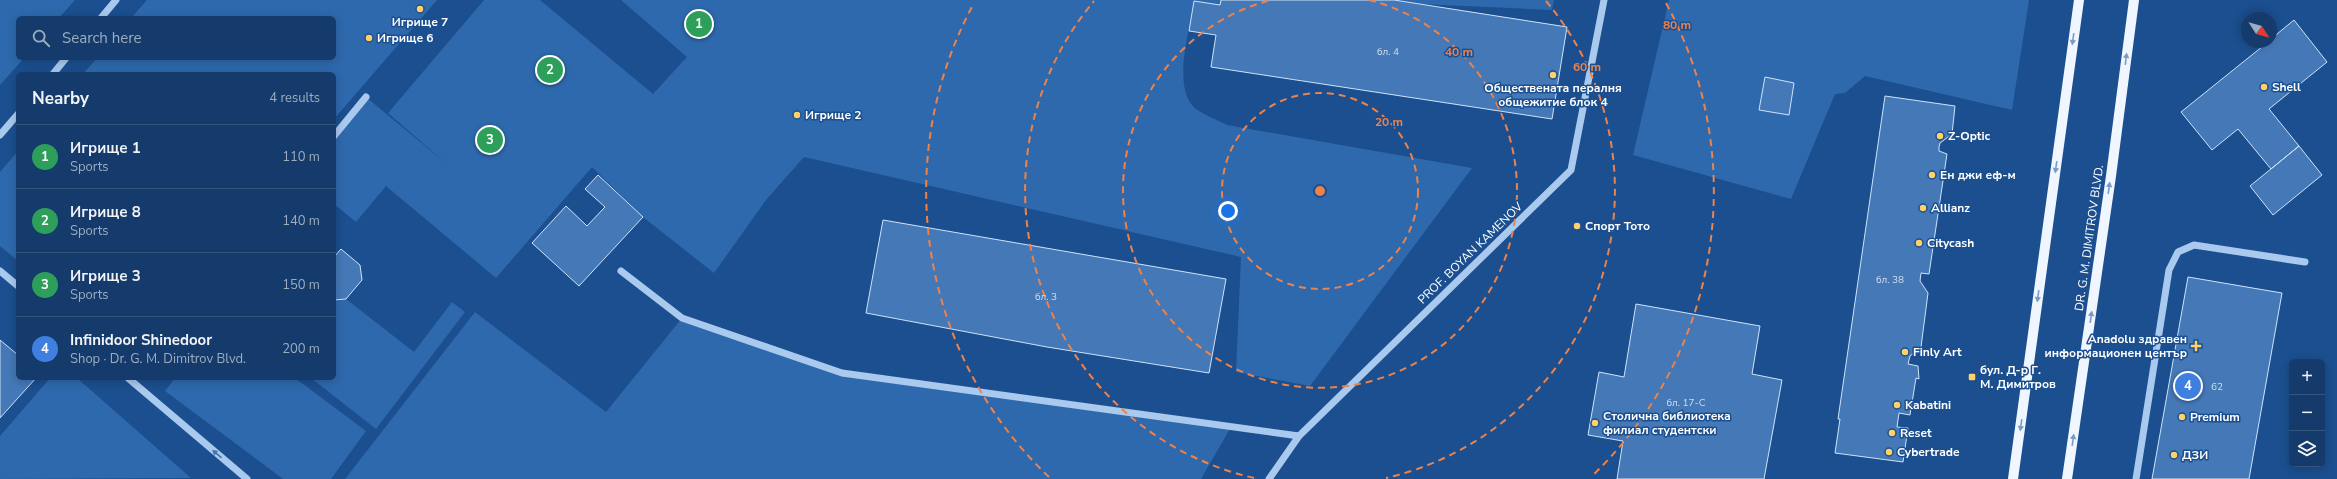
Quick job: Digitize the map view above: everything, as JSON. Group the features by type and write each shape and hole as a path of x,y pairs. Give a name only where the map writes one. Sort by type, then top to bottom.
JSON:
{"main road":[{"path":"2013,479 2079,0"},
{"name":"DR. G. M. DIMITROV BLVD.","path":"2067,479 2111,176 2134,0"}],"street":[{"path":"102,16 116,0"},
{"name":"PROF. BOYAN KAMENOV","path":"1269,479 1299,436 1571,170 1604,0"},
{"path":"55,72 64,60"},
{"path":"336,134 366,97"},
{"path":"0,136 16,116"},
{"path":"2136,479 2169,270 2178,252 2194,245 2305,262"},
{"path":"0,271 16,284"},
{"path":"621,271 682,318 842,373 1299,436"},
{"path":"130,380 247,479"}],"shaded area":[{"path":"0,0 75,0 61,16 16,16 16,60 22,60 0,85"},
{"path":"147,0 437,0 336,117 336,72 85,72 95,60 336,60 336,16 133,16"},
{"path":"484,0 540,0 653,94 687,57 621,0 1221,0 1220,5 1194,2 1186,42 1183,73 1185,88 1189,100 1196,109 1227,125 1472,168 1310,386 1236,372 1241,257 804,157 766,200 714,273 643,217 592,167 496,278 386,186 356,222 336,206 336,133 366,97 448,165 388,113"},
{"path":"1394,0 1554,0 1552,10 1420,4"},
{"path":"1669,0 2029,0 2012,110 1865,76 1845,93 1835,94 1791,199 1633,155"},
{"path":"16,153 16,259 0,246 0,172"},
{"path":"346,299 414,352 452,302 465,312 376,429 314,380 336,380 336,300"},
{"path":"475,312 606,412 682,318 842,373 1231,427 1201,479 345,479"},
{"path":"48,380 79,380 191,478 0,479 0,436"},
{"path":"173,380 298,380 366,431 331,479 283,479 165,391"}],"building":[{"path":"1221,0 1394,0 1567,27 1552,119 1211,67 1216,35 1189,31 1194,1 1220,5"},
{"path":"2294,20 2327,62 2269,109 2299,146 2271,169 2238,129 2212,150 2181,112 2261,48 2277,48 2277,34"},
{"path":"1765,77 1794,83 1789,115 1759,110"},
{"path":"1885,96 1955,106 1952,134 1940,143 1939,147 1939,151 1947,154 1929,274 1921,273 1920,281 1928,293 1921,347 1910,356 1908,364 1918,366 1919,379 1916,378 1910,415 1899,413 1897,427 1908,428 1903,462 1835,453 1840,419 1838,419"},
{"path":"2299,146 2322,175 2273,215 2250,186"},
{"path":"598,175 643,217 579,286 532,243 566,206 587,226 605,207 585,189"},
{"path":"883,220 1226,279 1209,373 1047,347 866,313"},
{"path":"341,249 360,265 362,280 346,299 336,300 336,255"},
{"path":"2188,277 2282,293 2249,479 2152,479"},
{"path":"1636,304 1760,326 1752,374 1782,380 1764,479 1617,479 1623,441 1588,435 1599,372 1624,377"},
{"path":"0,340 16,353 16,380 34,380 0,418"}],"place":[{"name":"Игрище 7","path":"420,9"},
{"name":"Игрище 1","path":"699,24"},
{"name":"Игрище 6","path":"369,38"},
{"name":"Игрище 8","path":"550,70"},
{"name":"Обществената пералня общежитие блок 4","path":"1553,75"},
{"name":"Shell","path":"2264,87"},
{"name":"Игрище 2","path":"797,115"},
{"name":"Z-Optic","path":"1940,136"},
{"name":"Игрище 3","path":"490,140"},
{"name":"Ен джи еф-м","path":"1932,175"},
{"name":"Allianz","path":"1923,208"},
{"name":"Спорт Тото","path":"1577,226"},
{"name":"Citycash","path":"1919,243"},
{"name":"Anadolu здравен информационен център","path":"2196,346"},
{"name":"Finly Art","path":"1905,352"},
{"name":"бул. Д-р Г. М. Димитров","path":"1972,377"},
{"name":"Infinidoor Shinedoor","path":"2188,386"},
{"name":"Kabatini","path":"1897,405"},
{"name":"Premium","path":"2182,417"},
{"name":"Столична библиотека филиал студентски","path":"1595,423"},
{"name":"Reset","path":"1892,433"},
{"name":"Cybertrade","path":"1889,452"},
{"name":"ДЗИ","path":"2174,455"}]}
